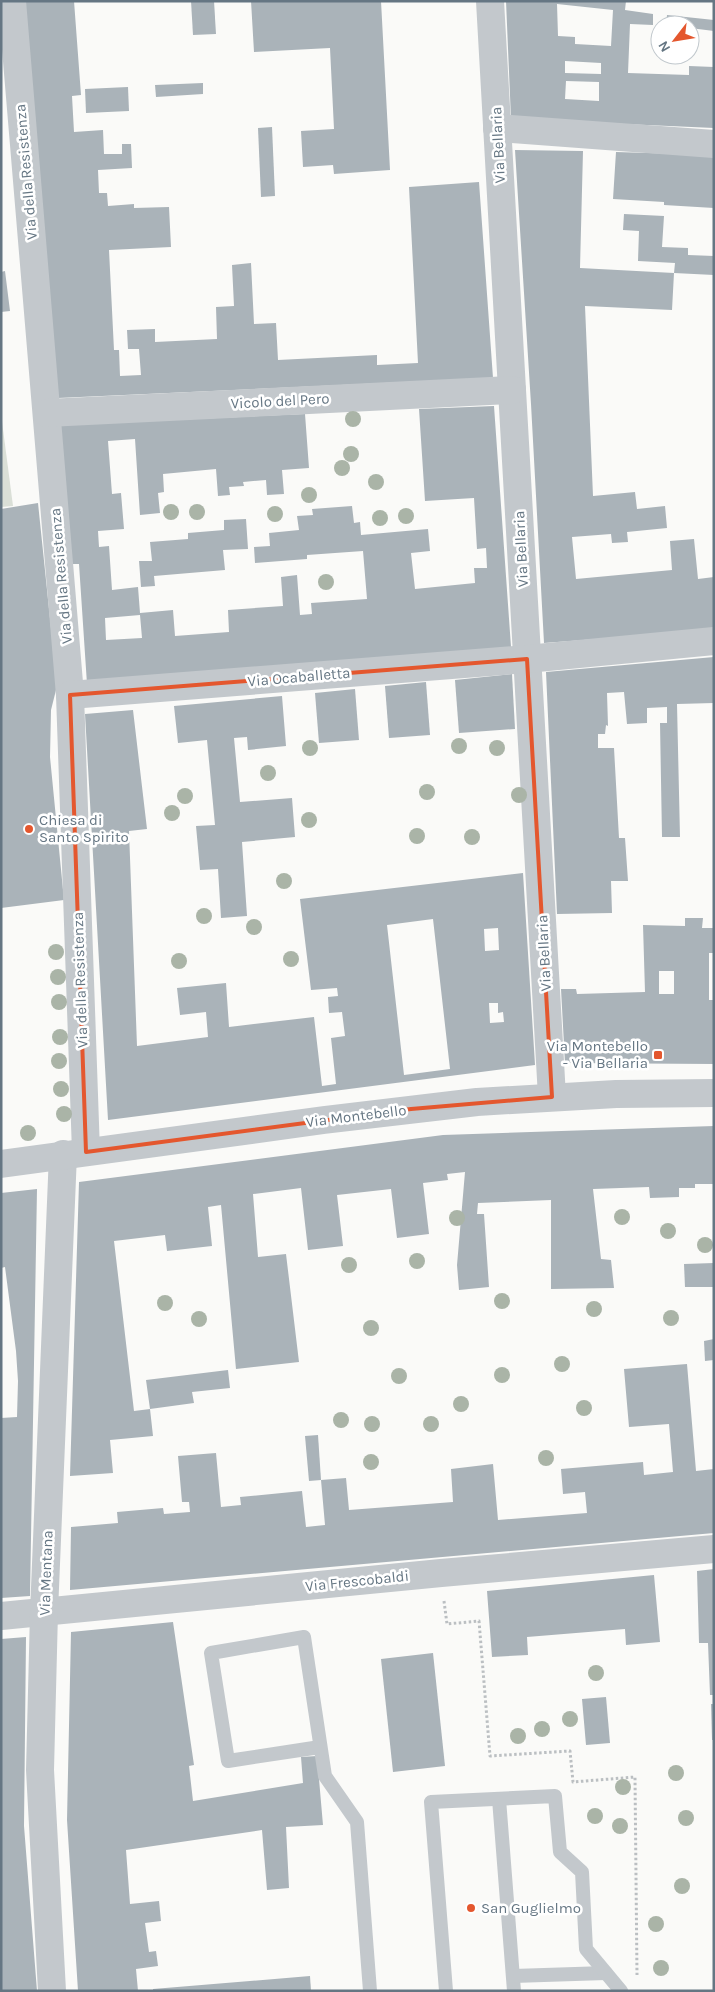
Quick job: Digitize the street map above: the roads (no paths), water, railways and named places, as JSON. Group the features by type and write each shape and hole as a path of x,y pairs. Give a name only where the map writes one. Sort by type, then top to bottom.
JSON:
{"street":[{"name":"Via della Resistenza","path":"12,1 13,160 47,413 70,695 74,1153"},
{"name":"Via Bellaria","path":"490,1 552,1097"},
{"path":"498,128 714,144"},
{"name":"Vicolo del Pero","path":"47,413 512,390"},
{"name":"Via Ocaballetta","path":"70,695 527,659 714,641"},
{"name":"Via Montebello","path":"1,1164 411,1109 477,1102 552,1097 714,1093"},
{"name":"Via Mentana","path":"52,1991 40,1770 44,1612 74,1153"},
{"name":"Via Frescobaldi","path":"1,1616 441,1573 714,1550"}],"lane":[{"path":"320,1747 228,1761 211,1653 304,1637 325,1776 357,1822 370,1991"},
{"path":"446,1991 430,1802 556,1796 560,1852 582,1872 586,1949 621,1991"},
{"path":"500,1799 514,1991"},
{"path":"513,1976 606,1973"}],"place":[{"name":"Chiesa di Santo Spirito","path":"29,829"},
{"name":"Via Montebello - Via Bellaria","path":"658,1055"},
{"name":"San Guglielmo","path":"471,1908"}]}
